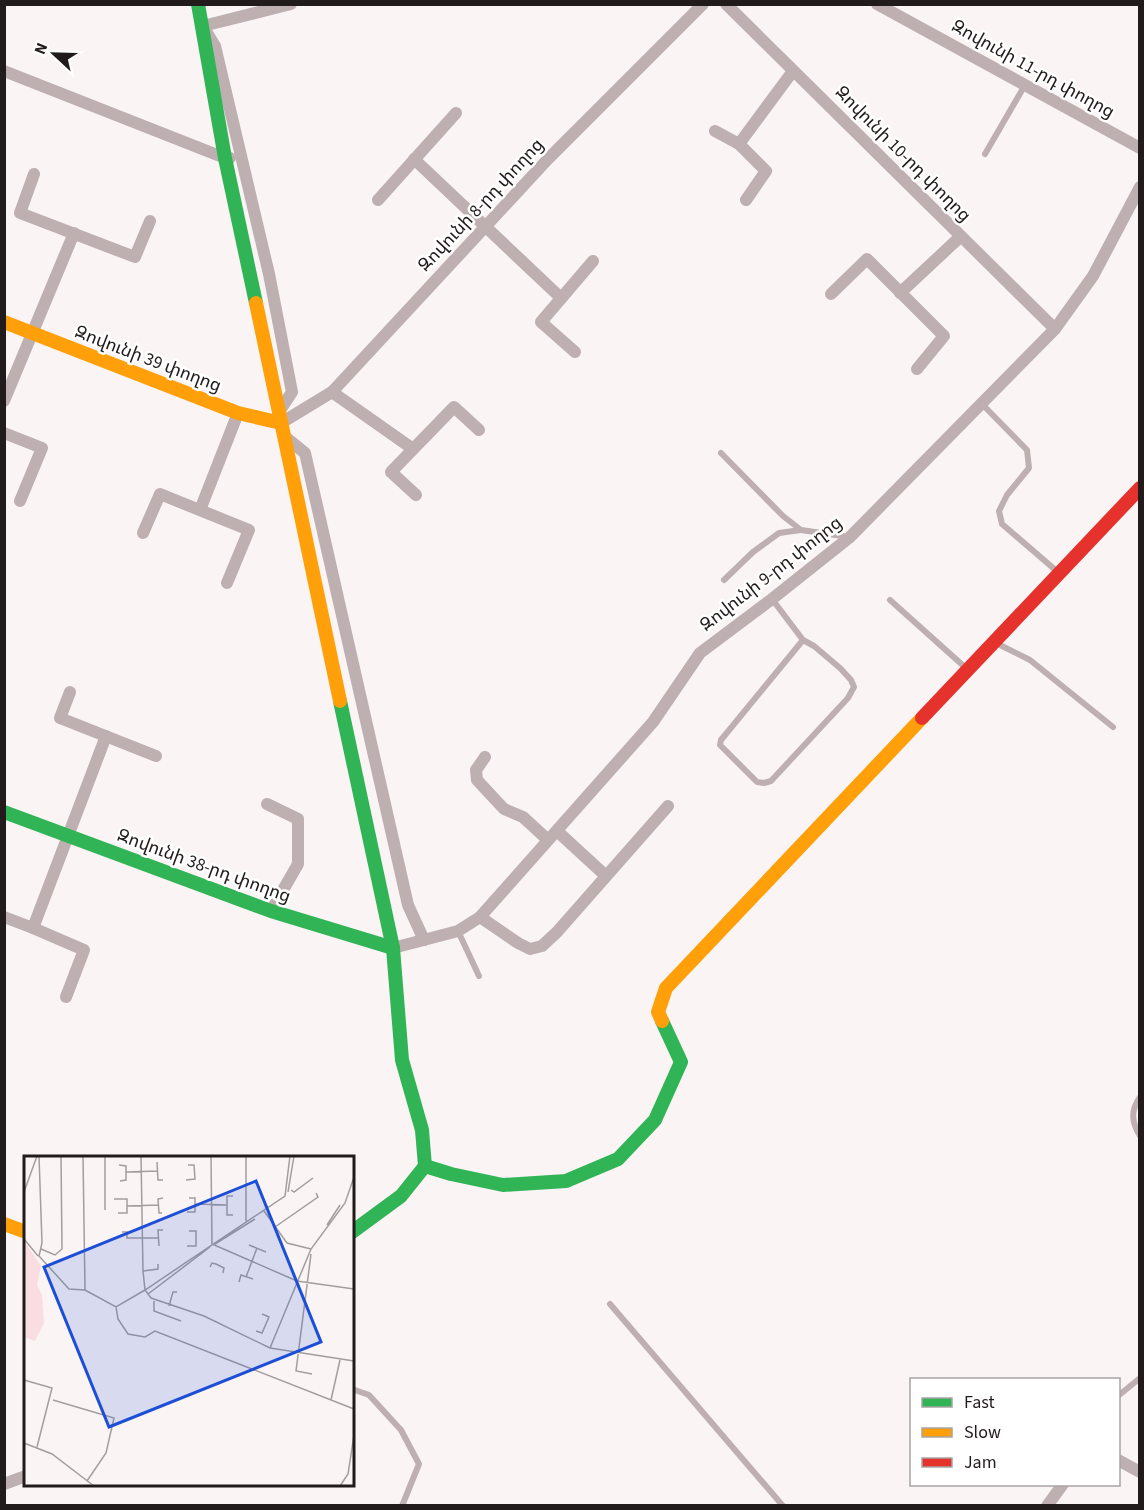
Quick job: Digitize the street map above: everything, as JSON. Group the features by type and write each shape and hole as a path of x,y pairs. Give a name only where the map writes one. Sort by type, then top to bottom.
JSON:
{"street":[{"path":"198,4 225,158 393,948 402,1060 422,1130 425,1166 401,1196 354,1231"},
{"path":"203,26 291,4"},
{"name":"Զովունի 8-րդ փողոց","path":"281,424 332,392 548,159 703,4"},
{"name":"Զովունի 10-րդ փողոց","path":"726,4 1055,329"},
{"name":"Զովունի 11-րդ փողոց","path":"877,4 1140,148"},
{"path":"203,26 215,46 269,274 292,392 281,424"},
{"path":"4,70 225,158 242,158"},
{"path":"739,144 793,71"},
{"path":"378,200 456,113"},
{"path":"715,131 739,144 766,171 746,200"},
{"path":"414,159 561,298"},
{"path":"34,174 20,213 135,257 150,221"},
{"name":"Զովունի 9-րդ փողոց","path":"393,948 458,931 480,917 653,722 700,653 850,537 1055,329 1093,276 1140,188"},
{"path":"4,401 74,234"},
{"path":"900,292 960,237"},
{"path":"831,294 867,259 944,336 917,369"},
{"path":"575,352 541,322 593,261"},
{"name":"Զովունի 39 փողոց","path":"4,322 238,413 281,424"},
{"path":"332,392 413,449"},
{"path":"416,495 391,472 413,449 454,407 479,430"},
{"path":"200,510 238,413"},
{"path":"281,424 305,453 408,905 424,940"},
{"path":"4,433 42,448 20,501"},
{"path":"425,1166 503,1185 566,1181 618,1159 655,1120 681,1062 658,1012 666,988 1140,488"},
{"path":"143,533 160,494 249,530 227,583"},
{"path":"70,692 60,718 156,756"},
{"path":"33,928 106,736"},
{"path":"485,757 476,770 477,780 504,809 523,817 552,836 606,876"},
{"path":"267,804 297,819 298,864 271,910"},
{"path":"480,917 530,949 542,946 557,933 668,806"},
{"name":"Զովունի 38-րդ փողոց","path":"4,812 271,910 393,948"},
{"path":"4,917 84,950 66,997"},
{"path":"4,1224 24,1231"},
{"path":"1120,1461 1140,1472"},
{"path":"4,1484 24,1477"},
{"path":"1047,1506 1062,1486"}],"lane":[{"path":"986,154 1026,85"},
{"path":"981,404 1027,450 1029,468 1007,495 999,511 1002,524 1059,573"},
{"path":"722,453 783,516 801,530"},
{"path":"724,580 753,552 779,533 801,530 850,537"},
{"path":"772,599 803,640 814,646 840,668 854,687 848,698 771,781 757,782 720,745 721,740 803,640"},
{"path":"890,600 968,670"},
{"path":"994,642 1029,660 1113,727"},
{"path":"458,931 479,976"},
{"path":"1140,1097 1136,1102 1132,1123 1140,1136"},
{"path":"610,1304 783,1506"},
{"path":"1120,1395 1140,1378"},
{"path":"354,1390 369,1395 401,1430 419,1464 402,1506"}],"traffic: fast":[{"path":"198,4 225,158 256,303"},
{"path":"340,701 393,948 402,1060 422,1130 425,1166 401,1196 354,1231"},
{"path":"4,812 271,911 393,948"},
{"path":"425,1166 503,1185 566,1181 618,1159 655,1120 681,1062 662,1021"}],"traffic: slow":[{"path":"256,303 340,701"},
{"path":"4,322 238,413 281,423"},
{"path":"662,1021 658,1012 666,988 922,718"},
{"path":"4,1224 24,1231"}],"traffic: jam":[{"path":"922,718 1140,488"}]}
